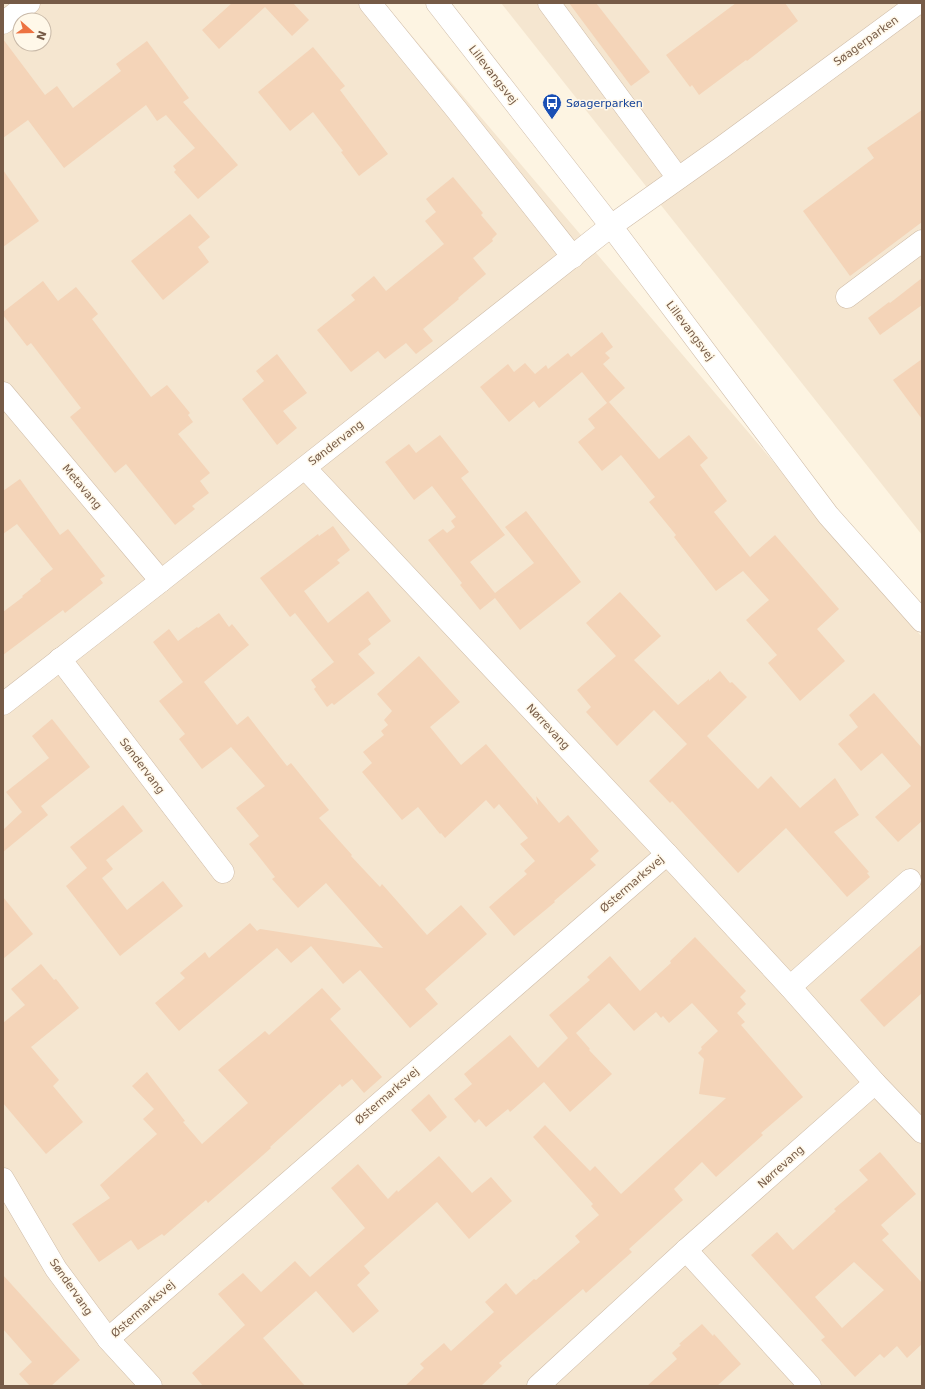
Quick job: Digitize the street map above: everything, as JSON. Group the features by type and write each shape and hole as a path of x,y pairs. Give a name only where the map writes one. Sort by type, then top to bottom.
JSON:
{"street":[{"path":"3,22 29,3"},
{"path":"370,3 573,257"},
{"name":"Lillevangsvej","path":"426,3 464,38"},
{"name":"Lillevangsvej","path":"437,3 611,226 828,515 922,621"},
{"path":"549,3 678,178"},
{"name":"Søagerparken","path":"611,226 918,3"},
{"name":"Søndervang","path":"3,704 611,226"},
{"path":"847,297 922,241"},
{"name":"Metavang","path":"3,393 161,581"},
{"name":"Nørrevang","path":"305,468 667,854 790,987 875,1083 922,1132"},
{"name":"Søndervang","path":"60,659 223,872"},
{"name":"Østermarksvej","path":"108,1339 667,854"},
{"path":"790,987 910,880"},
{"name":"Nørrevang","path":"538,1386 686,1250 875,1083"},
{"name":"Søndervang","path":"3,1179 56,1269 108,1339 151,1386"},
{"path":"686,1250 810,1386"}],"shaded area":[{"path":"3,3 384,3 922,637 922,1386 3,1386"},
{"path":"501,3 922,3 922,535"}],"building":[{"path":"232,3 293,3 309,20 292,36 265,7 219,49 202,30"},
{"path":"569,3 596,3 650,72 631,86"},
{"path":"736,3 785,3 798,21 747,61 746,60 699,95 692,85 690,87 666,55"},
{"path":"3,39 45,95 57,86 73,108 121,71 116,64 147,41 189,98 183,102 238,165 198,199 174,172 176,170 173,166 195,148 166,115 157,121 146,105 64,168 28,120 3,138"},
{"path":"313,47 345,86 340,90 388,154 359,176 341,152 343,151 313,112 290,131 258,92"},
{"path":"922,110 922,222 850,276 803,211 874,158 867,148"},
{"path":"3,170 39,221 3,247"},
{"path":"453,177 483,213 481,215 497,234 492,239 493,241 473,258 486,274 423,329 433,341 416,354 406,343 385,359 378,351 351,372 317,330 355,300 351,295 374,276 386,291 444,244 425,221 436,212 426,199"},
{"path":"190,214 210,237 198,247 209,262 163,300 131,261"},
{"path":"922,278 922,305 880,335 868,318"},
{"path":"43,281 58,301 76,287 98,314 92,319 151,397 167,385 190,413 188,415 193,422 178,434 210,473 200,481 209,493 192,506 195,509 175,525 126,464 115,473 70,417 81,408 31,343 27,346 3,315 3,312"},
{"path":"602,332 613,347 605,353 610,358 603,364 625,388 609,402 659,459 689,435 708,458 700,465 727,501 714,512 750,557 775,535 839,609 817,629 845,661 800,701 768,663 777,655 746,620 769,600 743,571 716,591 674,537 676,535 649,502 655,497 621,455 602,471 578,442 595,428 588,419 607,403 582,372 539,408 534,401 509,422 480,387 508,364 514,372 525,363 535,374 546,365 548,369 568,353 571,357"},
{"path":"277,354 307,393 283,411 297,428 277,445 242,399 264,381 256,371"},
{"path":"922,359 922,419 893,380"},
{"path":"440,435 469,472 461,478 505,535 470,562 495,593 534,563 505,527 526,511 581,582 520,630 495,598 480,610 460,585 462,583 428,540 443,529 447,533 455,527 451,521 456,517 432,486 414,500 385,462 409,444 416,453"},
{"path":"20,479 60,535 68,529 105,576 100,579 103,583 65,613 63,610 3,655 3,612 23,597 22,596 41,581 40,579 53,569 17,524 3,534 3,491"},
{"path":"333,526 350,550 337,560 340,563 304,591 328,623 368,591 391,621 368,639 371,644 358,654 375,673 334,705 332,703 327,707 314,689 316,687 311,680 334,662 295,613 290,617 260,578 318,534 319,536"},
{"path":"620,592 661,636 634,660 678,705 720,671 730,683 732,682 747,697 707,736 758,789 771,776 800,808 835,778 859,815 834,832 869,872 867,873 870,877 847,897 786,828 738,873 672,801 670,803 649,781 687,744 654,710 617,746 586,712 591,707 577,690 616,656 586,623"},
{"path":"219,613 229,627 232,624 249,645 204,682 237,725 248,716 287,766 291,763 329,810 319,818 352,855 351,856 380,887 382,884 427,935 461,905 487,934 425,989 438,1004 410,1028 360,970 343,984 311,946 291,963 277,948 179,1031 155,1003 185,978 180,973 205,952 209,958 250,923 257,931 260,929 383,948 326,883 298,908 272,879 275,877 249,844 259,836 236,808 265,786 231,747 202,769 179,739 185,734 159,701 183,682 153,642 169,629 178,641"},
{"path":"419,656 460,702 430,727 461,765 486,744 538,805 536,796 559,823 568,815 599,851 590,859 596,865 514,936 489,907 527,874 524,871 535,861 520,844 528,838 499,804 494,809 486,800 445,838 418,807 402,820 362,772 372,763 363,752 384,735 381,731 388,725 384,720 392,711 377,694"},
{"path":"874,693 922,748 922,821 898,842 875,817 911,786 882,753 861,771 838,744 858,727 849,715"},
{"path":"52,719 90,767 41,806 48,815 3,852 3,830 22,812 6,792 49,758 32,736"},
{"path":"123,805 143,831 106,860 113,869 102,878 127,910 163,881 183,906 120,956 66,886 87,868 70,847"},
{"path":"3,897 33,934 3,959"},
{"path":"695,937 746,991 740,997 746,1004 737,1013 745,1022 741,1025 803,1097 761,1133 763,1135 716,1177 702,1162 674,1189 683,1200 629,1249 632,1252 586,1293 583,1289 499,1363 502,1366 481,1386 405,1386 424,1368 420,1364 444,1343 451,1351 494,1312 485,1302 506,1283 516,1295 534,1279 536,1280 580,1242 575,1236 599,1215 591,1206 593,1204 533,1137 545,1125 590,1171 595,1166 621,1194 726,1098 699,1094 704,1059 698,1053 702,1049 701,1047 718,1031 692,1003 669,1023 663,1016 661,1018 656,1012 634,1031 609,1003 576,1033 590,1049 589,1050 612,1074 570,1112 544,1082 510,1112 508,1109 486,1127 479,1119 475,1123 454,1099 472,1084 464,1074 510,1035 538,1068 568,1038 549,1015 590,980 587,977 610,956 640,991 671,963 670,961"},
{"path":"922,944 922,993 884,1027 860,1000"},
{"path":"41,964 54,980 56,979 79,1008 31,1047 59,1080 53,1086 83,1122 46,1154 3,1103 3,1023 25,1005 11,989"},
{"path":"322,988 341,1009 330,1019 382,1077 364,1093 352,1079 342,1087 340,1084 270,1147 271,1148 208,1203 206,1200 164,1236 162,1234 138,1250 131,1240 99,1262 72,1224 110,1198 100,1185 157,1134 143,1119 154,1109 132,1086 147,1072 185,1121 183,1122 202,1144 248,1103 218,1070 265,1031 269,1035"},
{"path":"429,1094 447,1117 430,1132 411,1110"},
{"path":"880,1152 916,1194 881,1225 889,1234 882,1240 922,1283 922,1344 907,1358 897,1346 884,1358 880,1354 855,1377 821,1340 825,1337 751,1255 777,1232 793,1250 836,1211 834,1209 868,1180 859,1170","holes":["854,1262 884,1290 842,1328 815,1297"]},
{"path":"439,1156 472,1193 491,1177 512,1201 469,1239 437,1202 364,1266 370,1273 357,1285 379,1311 353,1333 316,1291 263,1338 305,1386 203,1386 192,1373 245,1325 218,1294 243,1273 261,1292 295,1261 310,1277 365,1228 331,1188 358,1164 388,1199"},
{"path":"3,1275 80,1360 51,1386 30,1386 19,1374 32,1362 3,1329"},
{"path":"702,1324 713,1336 714,1334 741,1364 717,1386 647,1386 677,1359 672,1353 681,1345 679,1344"}],"place":[{"name":"Søagerparken","path":"552,120"}]}
